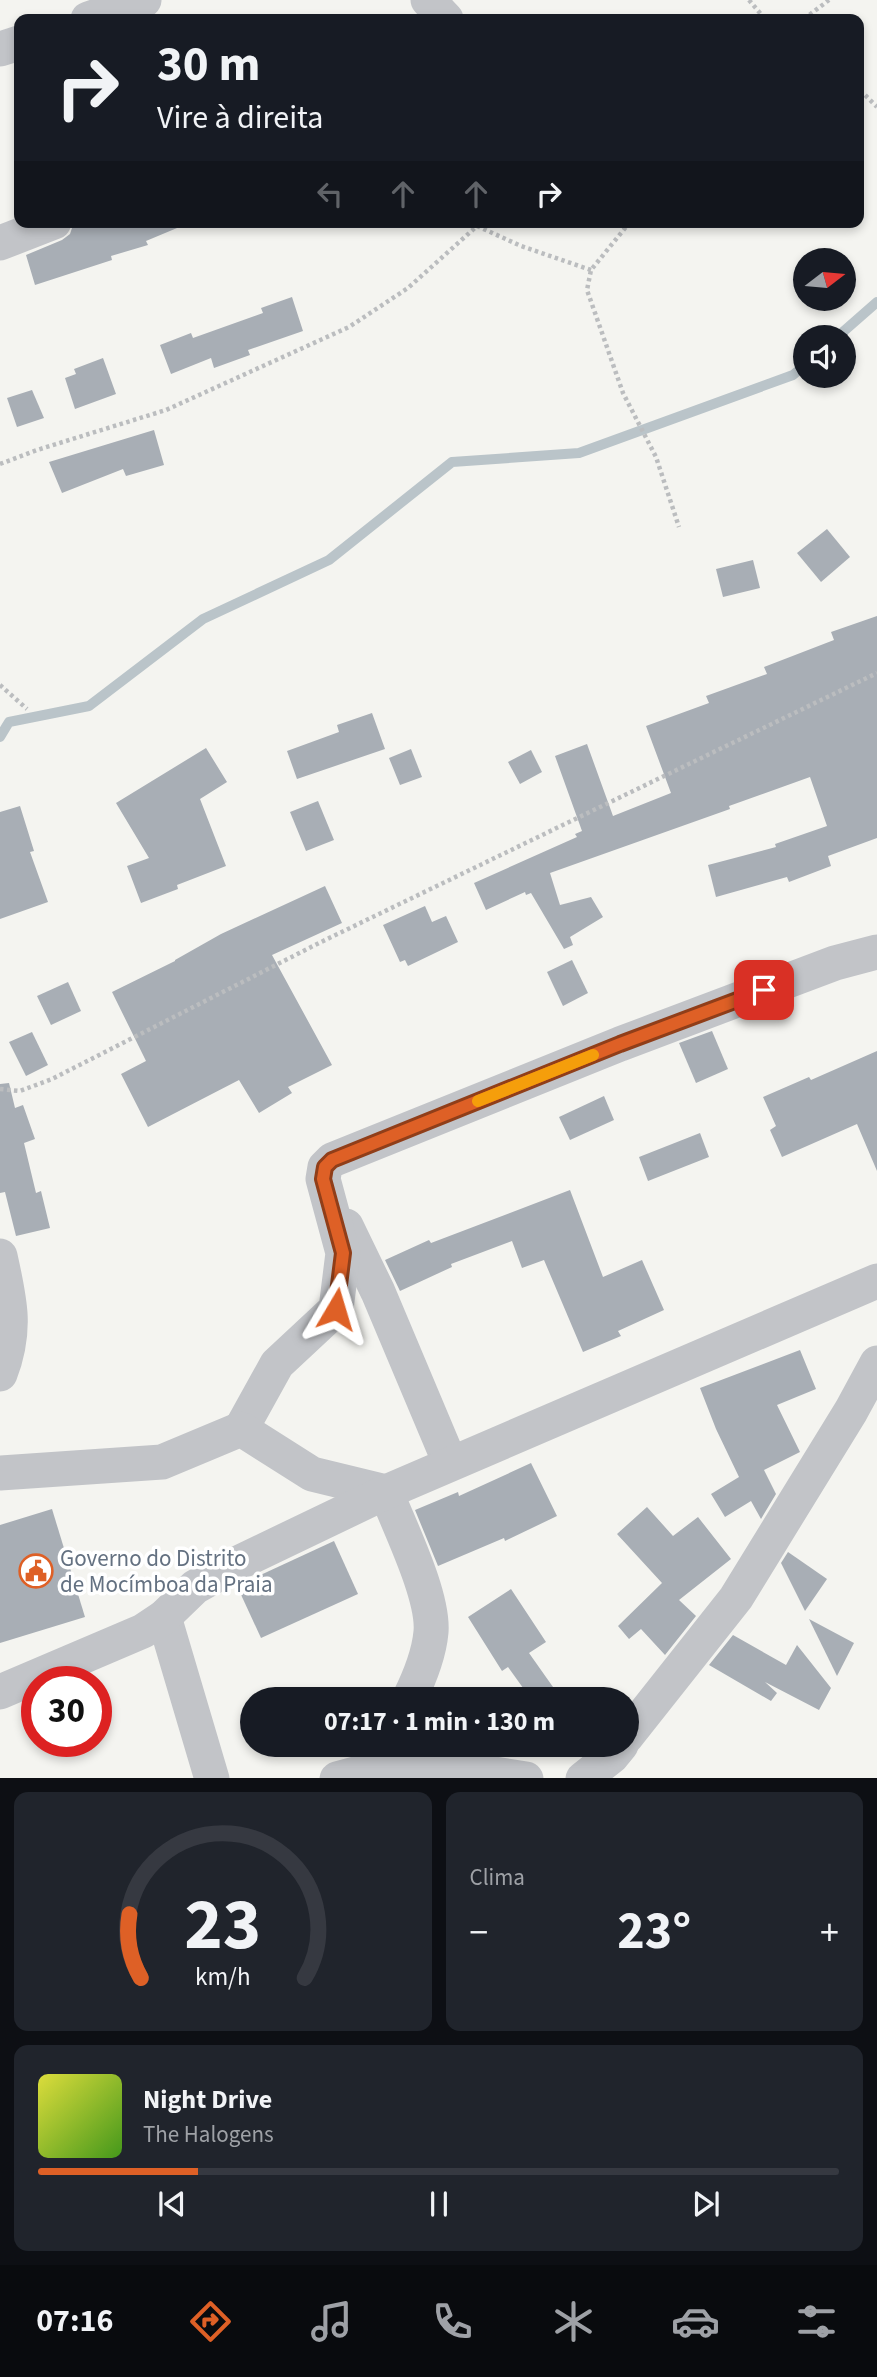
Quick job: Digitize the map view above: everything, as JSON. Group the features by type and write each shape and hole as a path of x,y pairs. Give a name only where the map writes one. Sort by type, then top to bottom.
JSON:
{"street":[{"path":"103,14 144,0"},
{"path":"428,0 441,14"},
{"path":"0,243 39,228"},
{"path":"0,1473 162,1462 241,1429 276,1364 336,1309 343,1253 323,1179 325,1167 332,1160 620,1044 835,963 877,952"},
{"path":"323,1179 378,1292 450,1463"},
{"path":"0,1256 11,1318 9,1350 0,1374"},
{"path":"0,1692 143,1632 164,1617 195,1587 236,1564 386,1492 877,1281"},
{"path":"639,1721 736,1598 851,1411 877,1363"},
{"path":"241,1429 312,1474 386,1492"},
{"path":"386,1492 428,1598 431,1632 415,1687"},
{"path":"164,1617 212,1778"},
{"path":"339,1778 380,1757 520,1778"},
{"path":"584,1778 611,1757"}],"path":[{"path":"749,0 761,14"},
{"path":"811,14 830,0"},
{"path":"864,94 877,107"},
{"path":"0,464 166,410 349,327 408,288 475,228"},
{"path":"481,228 521,246 591,270"},
{"path":"625,228 591,270 587,290 623,393 656,457 679,527"},
{"path":"0,1089 20,1091 52,1079 331,937 877,673"},
{"path":"0,685 27,709"}],"building":[{"path":"72,228 177,228 146,241 148,245 111,256 112,260 35,285 26,255 70,234"},
{"path":"292,297 303,331 248,350 250,355 214,368 211,358 171,374 160,345 191,333 193,338 263,313 261,308"},
{"path":"103,358 116,394 75,409 65,378 76,374 74,369"},
{"path":"32,390 44,418 17,427 7,398"},
{"path":"154,430 164,465 126,476 123,469 62,493 49,462"},
{"path":"827,529 850,557 821,582 797,553"},
{"path":"753,560 760,588 723,597 716,569"},
{"path":"877,616 877,838 828,856 831,866 789,882 787,877 716,897 708,865 776,847 775,844 827,826 810,777 729,806 730,809 550,873 560,905 591,897 603,917 570,937 573,945 564,949 531,893 526,895 525,892 486,910 474,883 577,837 575,834 582,831 555,756 587,744 613,816 671,793 646,726 709,703 706,696 767,674 764,667 834,640 831,632"},
{"path":"372,713 385,749 297,779 287,751 339,732 337,725"},
{"path":"206,748 227,782 200,799 226,866 177,885 178,889 141,903 127,866 149,858 116,803"},
{"path":"411,749 422,777 400,785 389,758"},
{"path":"531,750 542,772 520,784 508,762"},
{"path":"318,801 334,840 306,851 290,812"},
{"path":"20,806 34,851 30,852 48,902 0,919 0,812"},
{"path":"325,886 342,923 272,955 332,1065 288,1087 292,1093 259,1113 239,1080 148,1127 121,1074 146,1061 112,992 175,961 221,934"},
{"path":"425,906 432,922 446,916 458,942 408,966 405,960 400,962 383,925"},
{"path":"572,960 588,993 563,1006 547,972"},
{"path":"68,982 81,1011 51,1025 37,996"},
{"path":"712,1031 728,1069 696,1083 679,1043"},
{"path":"32,1032 48,1065 26,1076 9,1042"},
{"path":"877,1051 877,1171 857,1124 782,1157 770,1130 776,1126 763,1097 809,1077 811,1080"},
{"path":"9,1083 15,1108 23,1105 35,1139 24,1143 36,1193 41,1191 50,1228 16,1236 5,1192 0,1193 0,1084"},
{"path":"604,1096 614,1120 570,1140 559,1117"},
{"path":"700,1133 709,1157 648,1181 639,1157"},
{"path":"570,1190 603,1277 642,1260 664,1310 618,1331 621,1336 583,1352 544,1260 522,1268 512,1241 451,1264 452,1267 400,1291 385,1260 429,1240 431,1243"},
{"path":"800,1350 816,1389 777,1405 800,1452 764,1470 776,1494 761,1519 751,1501 725,1517 711,1494 739,1477 700,1388"},
{"path":"531,1463 557,1516 505,1541 504,1538 438,1566 415,1510 458,1492 459,1496"},
{"path":"647,1507 673,1536 698,1517 731,1559 679,1600 696,1616 665,1655 641,1629 629,1639 618,1626 662,1583 617,1534"},
{"name":"Governo do Distrito de Mocímboa da Praia","path":"52,1509 85,1617 0,1643 0,1525"},
{"path":"334,1541 358,1594 261,1638 237,1586"},
{"path":"788,1552 827,1579 805,1611 781,1563"},
{"path":"511,1589 546,1642 529,1653 553,1687 522,1687 508,1667 502,1671 468,1617"},
{"path":"809,1619 854,1643 837,1676"},
{"path":"733,1635 786,1665 797,1645 831,1688 819,1710 765,1682 777,1693 771,1701 709,1665"}],"waterway":[{"path":"851,325 877,302"},
{"path":"0,737 9,722 89,706 203,619 329,560 452,462 579,453 793,375"}],"slow traffic":[{"path":"478,1101 593,1055"}],"place":[{"name":"Governo do Distrito de Mocímboa da Praia","path":"36,1571"}],"route":[{"path":"336,1309 343,1253 323,1179 325,1167 332,1160 620,1044 764,990"}]}
